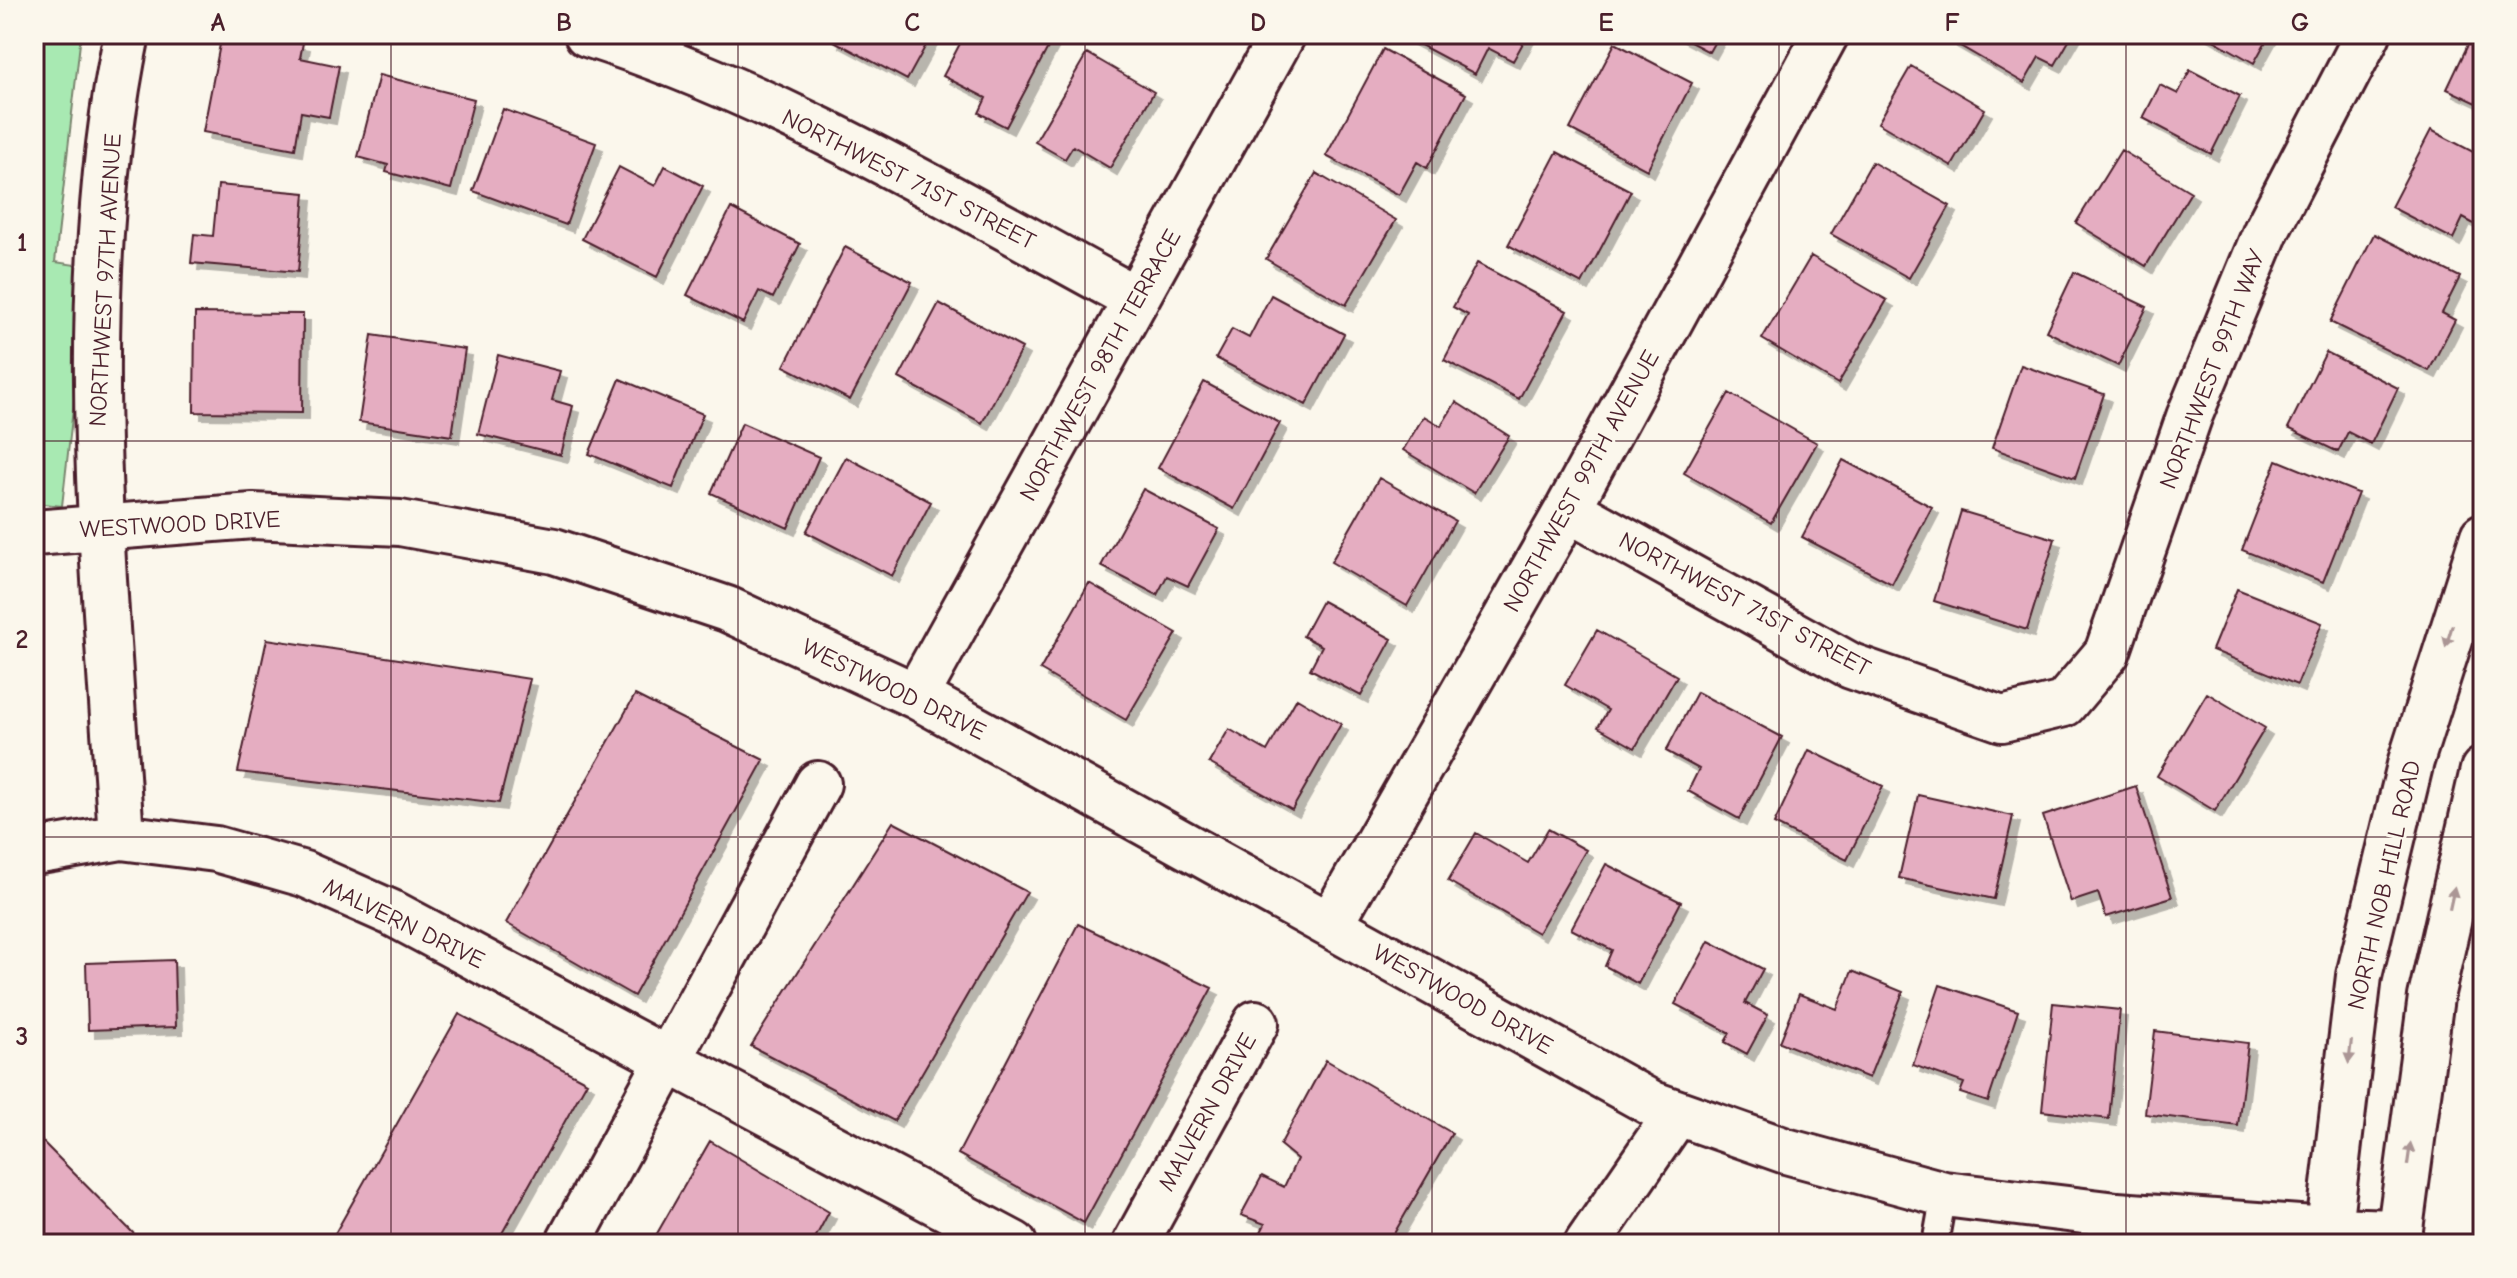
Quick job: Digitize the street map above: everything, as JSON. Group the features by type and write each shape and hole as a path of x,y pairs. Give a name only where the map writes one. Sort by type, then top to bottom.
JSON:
{"street":[{"name":"NORTHWEST 97TH AVENUE","path":"104,527 95,406 101,267 115,90 127,34"},
{"name":"NORTHWEST 71ST STREET","path":"587,34 627,46 831,134 1136,299"},
{"name":"NORTHWEST 98TH TERRACE","path":"916,696 1283,34"},
{"name":"NORTHWEST 99TH AVENUE","path":"1330,925 1568,509 1826,34"},
{"name":"NORTHWEST 99TH WAY","path":"2064,704 2107,653 2189,417 2266,231 2368,34"},
{"name":"NORTHWEST 71ST STREET","path":"1568,509 1851,666 2002,719 2064,704"},
{"name":"WESTWOOD DRIVE","path":"34,533 253,516 386,522 554,551 727,609 916,696 1653,1104 1677,1113 1786,1151 1944,1194 2327,1237 2398,1238"},
{"path":"104,527 121,837"},
{"name":"NORTH NOB HILL ROAD","path":"2327,1237 2359,976 2411,761 2483,536"},
{"path":"2398,1238 2431,997 2483,770"},
{"path":"568,1244 818,784"},
{"name":"MALVERN DRIVE","path":"34,852 121,837 216,849 304,874 392,913 1014,1244"},
{"name":"MALVERN DRIVE","path":"1135,1244 1256,1023"},
{"path":"1587,1244 1677,1113"}],"lane":[{"path":"1935,1244 1944,1194"}],"green space":[{"path":"34,34 81,34 55,262 89,267 62,506 34,503"}],"building":[{"path":"222,34 257,34 303,43 300,58 339,66 329,117 301,112 295,149 203,132"},
{"path":"835,34 923,34 930,38 907,80 832,40"},
{"path":"965,34 1040,34 1052,40 1006,127 979,113 986,98 943,76"},
{"path":"1400,34 1528,34 1513,61 1488,48 1475,74"},
{"path":"1675,34 1719,34 1709,52"},
{"path":"1953,34 2073,34 2055,65 2039,57 2024,83 1950,40"},
{"path":"2203,34 2270,34 2254,63"},
{"path":"2473,34 2483,35 2483,106 2447,89"},
{"path":"1615,43 1692,83 1647,170 1570,129"},
{"path":"1383,49 1466,94 1427,168 1417,162 1399,195 1326,156"},
{"path":"1087,53 1154,92 1110,168 1073,146 1065,159 1035,142"},
{"path":"1911,66 1985,109 1952,166 1878,123"},
{"path":"2190,70 2240,96 2211,154 2143,118 2160,85 2178,94"},
{"path":"379,75 474,99 451,189 386,172 388,165 358,157"},
{"path":"503,109 596,143 566,225 473,191"},
{"path":"2431,130 2483,157 2483,229 2463,218 2453,239 2391,207"},
{"path":"2121,150 2191,192 2146,266 2076,223"},
{"path":"1557,152 1631,191 1582,284 1508,245"},
{"path":"1872,162 1950,206 1909,278 1831,234"},
{"path":"665,166 703,186 657,277 582,239 619,167 655,186"},
{"path":"1316,173 1396,220 1346,305 1266,259"},
{"path":"218,185 305,193 298,272 191,263 194,234 213,236"},
{"path":"731,208 800,244 773,298 759,291 743,323 687,295"},
{"path":"2374,234 2460,277 2442,313 2455,320 2429,371 2330,322"},
{"path":"845,247 912,282 850,400 784,366"},
{"path":"1811,256 1887,300 1838,384 1762,339"},
{"path":"1477,263 1567,311 1519,399 1444,360 1468,315 1453,307"},
{"path":"2074,272 2147,307 2118,366 2046,331"},
{"path":"1271,295 1344,334 1306,405 1216,358 1232,329 1249,338"},
{"path":"939,303 1022,348 982,423 899,378"},
{"path":"195,313 303,314 302,413 194,412"},
{"path":"372,335 465,349 452,436 359,422"},
{"path":"2326,352 2398,388 2371,444 2348,432 2338,452 2288,428"},
{"path":"498,355 560,371 552,400 573,406 561,455 478,434"},
{"path":"2021,365 2104,394 2075,478 1992,448"},
{"path":"620,379 703,414 673,488 589,454"},
{"path":"1204,382 1280,423 1234,509 1158,468"},
{"path":"1729,393 1817,443 1771,523 1684,473"},
{"path":"1456,402 1509,436 1474,493 1403,450 1424,416 1441,426"},
{"path":"742,423 819,457 788,528 711,493"},
{"path":"846,457 931,502 892,576 806,532"},
{"path":"1843,460 1932,507 1892,584 1802,537"},
{"path":"2277,460 2358,493 2323,582 2242,550"},
{"path":"1379,478 1455,521 1407,606 1331,562"},
{"path":"1143,489 1219,529 1188,586 1167,576 1157,595 1101,566"},
{"path":"1961,511 2055,539 2027,630 1934,601"},
{"path":"1089,583 1177,633 1126,720 1040,670"},
{"path":"2237,589 2322,623 2297,685 2212,650"},
{"path":"1322,601 1392,639 1361,696 1310,669 1322,646 1303,636"},
{"path":"1597,630 1677,676 1635,748 1598,727 1608,710 1565,685"},
{"path":"267,639 530,679 499,803 238,772"},
{"path":"1697,692 1782,737 1739,819 1688,791 1699,769 1666,751"},
{"path":"2207,693 2265,728 2215,811 2157,776"},
{"path":"635,695 764,760 634,996 506,923"},
{"path":"1297,698 1341,724 1292,810 1209,763 1229,729 1267,751"},
{"path":"1809,750 1883,786 1847,860 1774,824"},
{"path":"2136,786 2172,897 2106,917 2098,893 2071,902 2043,816"},
{"path":"1918,795 2013,816 1994,899 1899,878"},
{"path":"893,822 1027,892 894,1121 751,1046"},
{"path":"1548,829 1586,850 1538,933 1448,881 1476,833 1528,863"},
{"path":"1606,864 1681,902 1638,984 1605,966 1612,950 1571,929"},
{"path":"1078,924 1212,988 1084,1223 958,1154"},
{"path":"1709,941 1763,969 1745,1003 1768,1015 1747,1054 1725,1042 1730,1033 1675,1004"},
{"path":"174,960 176,1027 88,1030 86,963"},
{"path":"1852,971 1903,992 1869,1078 1780,1042 1799,994 1837,1009"},
{"path":"1940,985 2018,1011 1988,1102 1960,1093 1964,1083 1913,1065"},
{"path":"2053,1003 2120,1010 2109,1119 2042,1111"},
{"path":"459,1014 587,1082 496,1244 329,1244"},
{"path":"2155,1031 2248,1043 2238,1126 2145,1114"},
{"path":"1326,1060 1452,1133 1388,1244 1255,1244 1265,1224 1241,1215 1262,1176 1284,1187 1297,1159 1280,1145"},
{"path":"34,1133 144,1244 34,1244"},
{"path":"710,1141 829,1212 812,1244 651,1244"}]}
